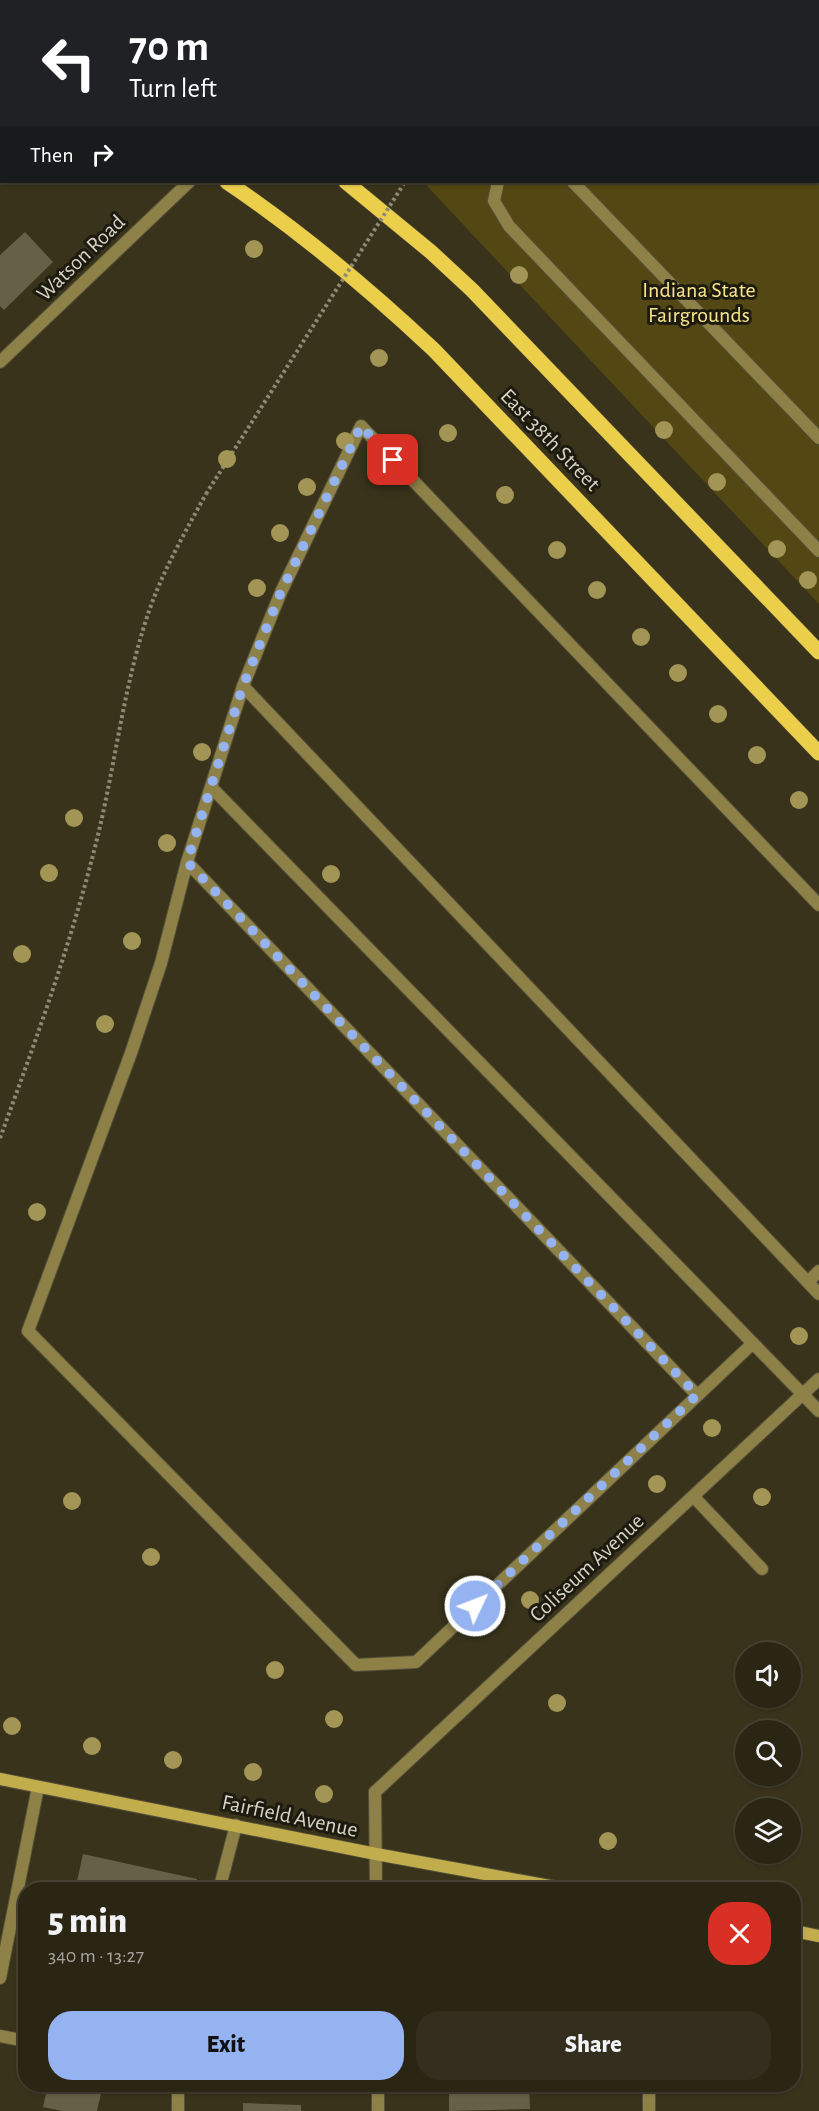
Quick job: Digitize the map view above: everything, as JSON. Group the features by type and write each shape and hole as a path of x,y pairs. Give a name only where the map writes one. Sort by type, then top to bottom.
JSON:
{"main road":[{"name":"East 38th Street","path":"228,183 309,240 396,314 434,350 819,753"},
{"name":"East 38th Street","path":"347,183 431,252 472,290 819,652"}],"street":[{"name":"Watson Road","path":"0,362 188,183"},
{"path":"498,183 494,201 509,226 819,551"},
{"path":"574,183 817,432"},
{"path":"753,1343 416,1662 357,1665 28,1331 131,1053 161,963 187,862 243,686 281,592 361,426 819,905"},
{"path":"243,686 819,1294"},
{"path":"211,787 819,1411"},
{"path":"187,862 697,1395"},
{"path":"808,1282 819,1271"},
{"name":"Coliseum Avenue","path":"376,1882 375,1792 819,1379"},
{"path":"693,1496 762,1569"},
{"name":"Fairfield Avenue","path":"0,1779 528,1882"},
{"path":"19,1882 38,1787"},
{"path":"221,1882 236,1825"},
{"path":"0,1978 18,1888"},
{"path":"801,1932 819,1936"},
{"path":"0,2036 18,2039"},
{"path":"178,2092 178,2111"},
{"path":"378,2092 378,2111"},
{"path":"649,2111 650,2092"}],"path":[{"path":"0,1138 65,957 83,895 98,836 124,706 148,615 173,557 206,494 404,183"}],"green space":[{"name":"Indiana State Fairgrounds","path":"428,183 819,183 819,604 427,186"}],"building":[{"path":"25,232 53,262 4,310 0,306 0,255"},
{"path":"83,1854 197,1879 196,1882 77,1882"},
{"path":"46,2092 101,2092 97,2111 62,2111 43,2107"},
{"path":"449,2092 529,2092 530,2109 449,2111"},
{"path":"243,2103 301,2105 301,2111 243,2111"}],"route":[{"path":"393,460 361,426 281,592 243,686 187,862 697,1395 475,1606"}]}
